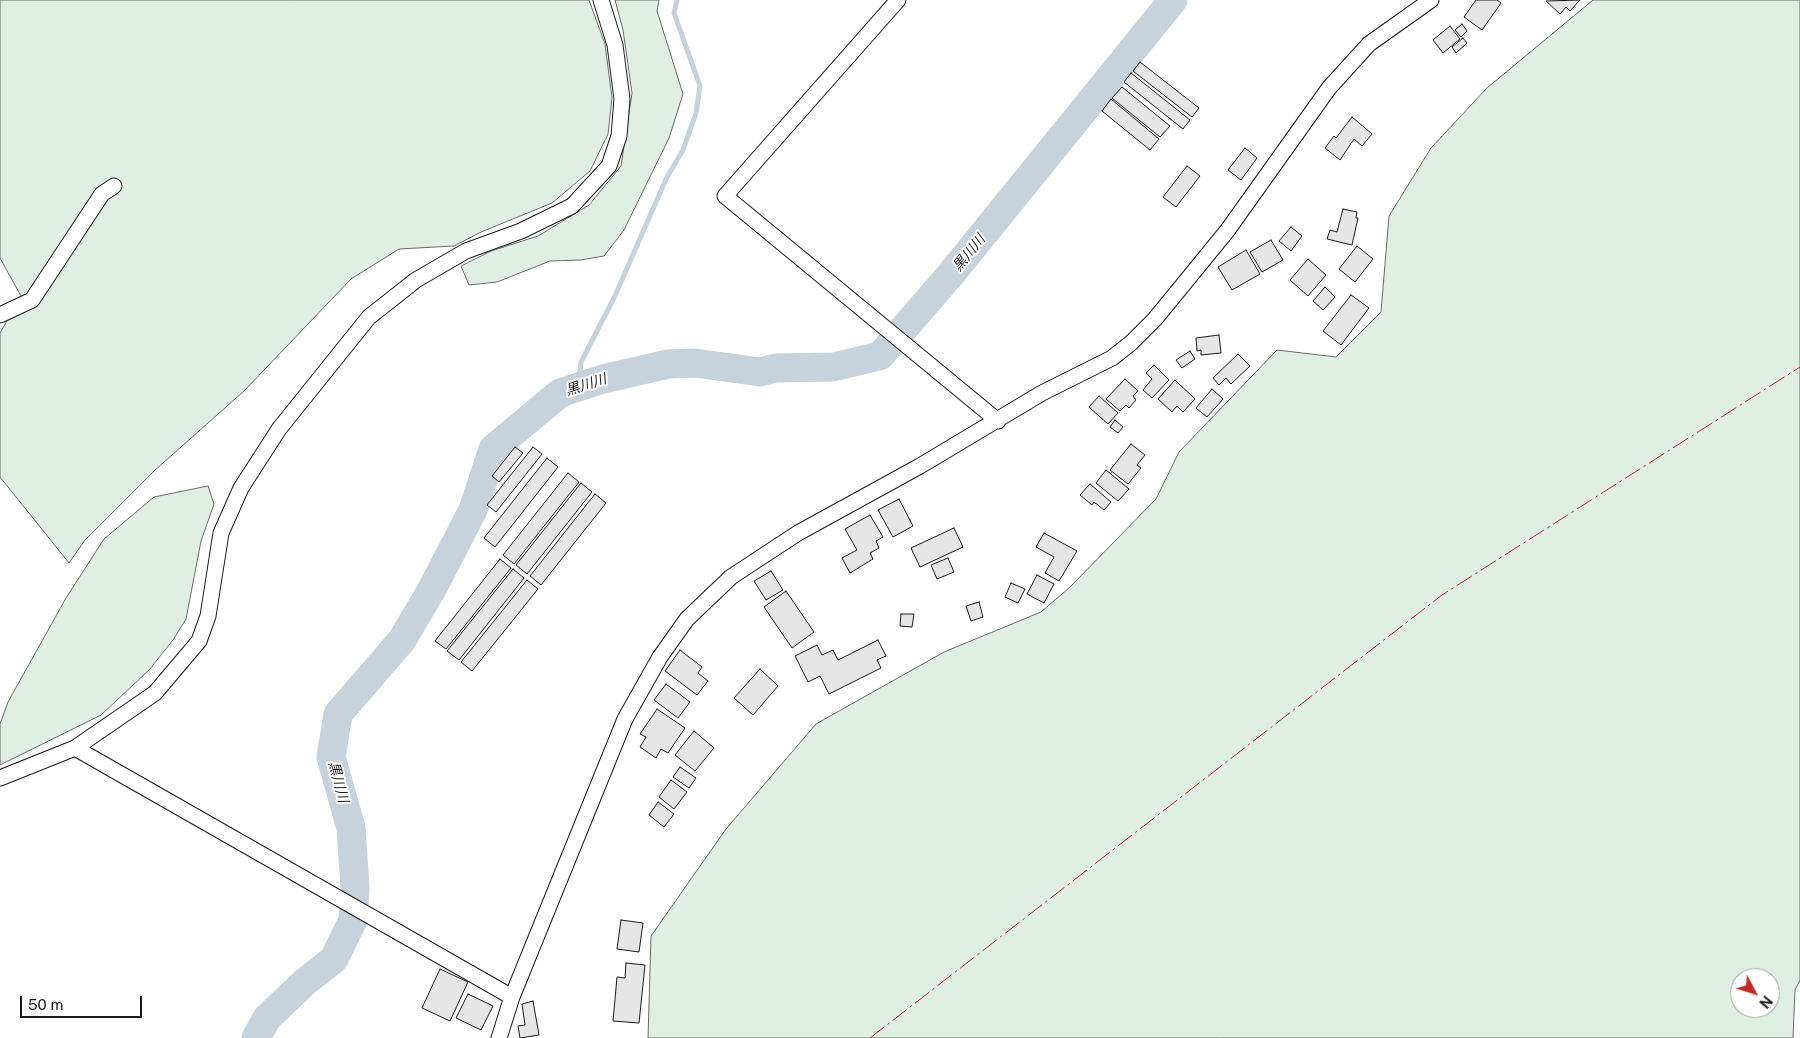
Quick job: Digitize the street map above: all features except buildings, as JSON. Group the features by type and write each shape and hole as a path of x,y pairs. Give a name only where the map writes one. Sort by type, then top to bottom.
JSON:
{"street":[{"path":"0,778 75,748 155,693 199,640 208,616 221,534 241,488 279,429 369,317 416,280 466,251 521,231 572,206 609,166 619,136 622,99 615,45 601,0"},
{"path":"898,0 725,196 998,421"},
{"path":"498,1038 512,997 625,719 660,657 687,619 731,577 756,559 798,533 998,421 1042,393 1112,358 1131,343 1155,319 1226,230 1329,88 1369,44 1431,0"},
{"path":"0,315 32,300 102,194 114,186"},
{"path":"75,748 512,997"}],"green space":[{"path":"0,0 589,0 605,44 612,98 608,134 590,171 552,203 481,232 454,246 399,249 351,279 244,391 154,471 85,540 69,563 0,477 0,333 21,296 0,258"},
{"path":"615,0 659,0 657,11 683,94 669,138 624,230 604,256 581,260 550,261 497,282 469,285 461,266 491,251 538,236 589,205 621,166 632,93 623,30"},
{"path":"1593,0 1800,0 1800,980 1795,990 1793,1038 648,1038 651,936 726,829 816,724 944,652 1041,612 1070,587 1156,499 1179,452 1277,350 1336,357 1381,312 1389,216 1431,148 1487,88"},
{"path":"208,486 214,504 201,541 186,619 173,640 149,670 101,715 0,765 0,724 8,702 66,598 104,539 154,497"}],"waterway":[{"path":"582,384 579,382 581,362 614,298 667,177 683,150 696,113 700,86 674,13 677,0"},
{"name":"黒川川","path":"256,1038 267,1018 305,982 334,959 353,920 355,887 351,828 331,757 338,714 402,640 432,589 473,510 493,449 560,393 603,379 668,364 695,363 760,372 776,368 833,367 880,356 951,274 1173,0"}],"power":[{"path":"870,1038 1442,595 1800,367"}]}
